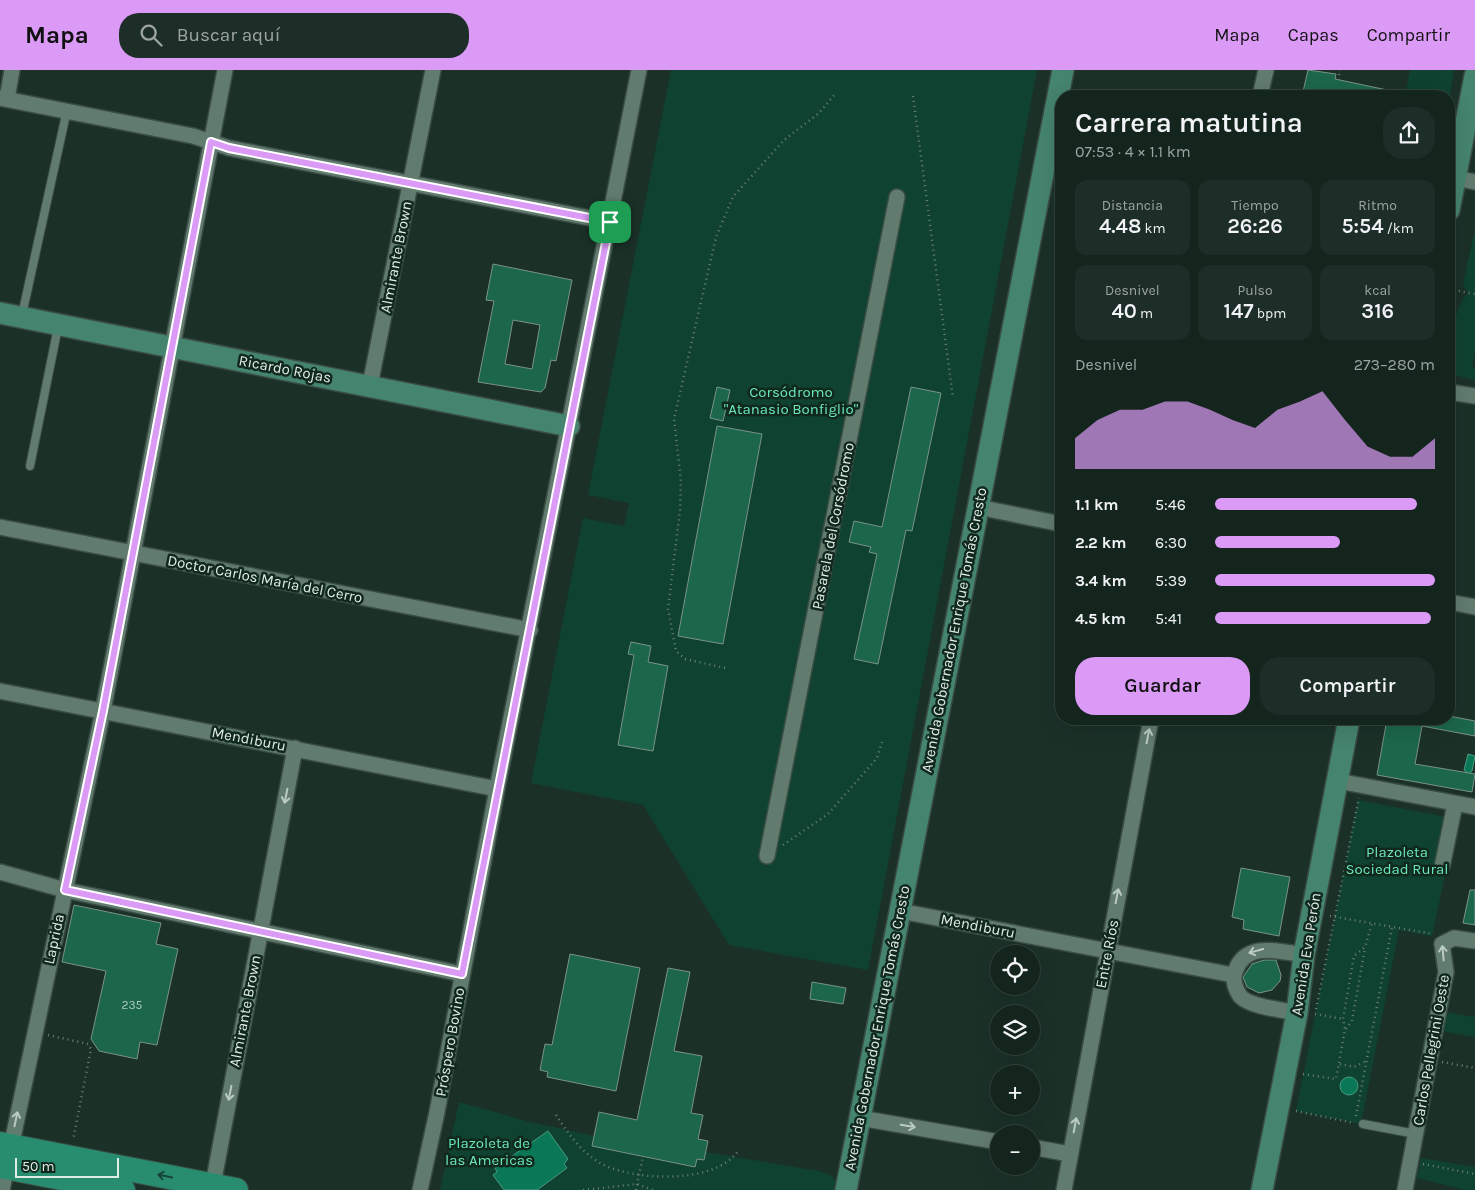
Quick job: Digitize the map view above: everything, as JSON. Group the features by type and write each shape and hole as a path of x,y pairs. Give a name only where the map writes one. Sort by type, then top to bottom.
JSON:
{"main road":[{"path":"4,1156 70,1157 212,1188 236,1190"},
{"path":"4,1156 123,1190"}],"street":[{"path":"12,70 3,98 193,136 229,148 610,222"},
{"name":"Laprida","path":"2,1190 4,1156 34,1032 103,711 225,70"},
{"name":"Almirante Brown","path":"370,385 433,70"},
{"name":"Próspero Bovino","path":"420,1190 437,1112 497,790 639,70"},
{"name":"Avenida Gobernador Enrique Tomás Cresto","path":"1061,90 1063,70"},
{"path":"1261,90 1266,70"},
{"path":"1455,193 1460,179 1475,76"},
{"name":"Avenida Gobernador Enrique Tomás Cresto","path":"846,1190 978,507 1055,123"},
{"name":"Pasarela del Corsódromo","path":"767,856 897,197"},
{"name":"Ricardo Rojas","path":"0,313 569,426"},
{"path":"1455,393 1475,396"},
{"path":"978,507 1055,523"},
{"name":"Doctor Carlos María del Cerro","path":"0,527 530,630"},
{"path":"1455,603 1475,607"},
{"name":"Mendiburu","path":"0,691 296,748 497,790"},
{"name":"Entre Ríos","path":"1064,1190 1150,725"},
{"name":"Avenida Eva Perón","path":"1262,1190 1278,1107 1309,1016 1304,955 1348,725"},
{"name":"Almirante Brown","path":"212,1188 296,748"},
{"path":"1338,781 1475,808"},
{"path":"1442,867 1455,804"},
{"path":"0,872 65,890 462,974"},
{"name":"Mendiburu","path":"900,911 1233,975"},
{"path":"1454,938 1475,941"},
{"name":"Carlos Pellegrini Oeste","path":"1405,1190 1446,972 1442,944 1454,938"},
{"path":"1304,955 1265,949 1248,953 1239,960 1233,975 1234,984 1242,998 1256,1004 1309,1016"},
{"path":"860,1118 990,1140"},
{"path":"1040,1149 1070,1154"}],"lane":[{"path":"22,317 67,110"},
{"path":"30,466 58,325"},
{"path":"1359,1124 1416,1134"}],"path":[{"path":"1338,80 1340,70"},
{"path":"725,668 685,659 676,651 668,610 680,510 681,480 674,419 716,237 730,203 784,140 818,114 836,93"},
{"path":"913,96 953,398"},
{"path":"1455,290 1475,294"},
{"path":"767,856 828,814 877,758 882,742"},
{"path":"1343,1019 1309,1016 1335,916 1361,785"},
{"path":"1312,913 1454,938"},
{"path":"1345,1029 1352,1021 1365,947 1372,923"},
{"path":"1278,1107 1359,1124 1366,1061 1392,927"},
{"path":"1303,1074 1336,1079 1340,1064 1345,1029 1343,1019 1354,956 1365,947"},
{"path":"34,1032 88,1044 91,1049 70,1157"},
{"path":"1430,1060 1475,1068"},
{"path":"1340,1064 1354,1067 1366,1061"},
{"path":"1302,1083 1305,1065"},
{"path":"556,1114 578,1146 589,1155 611,1168 638,1176 670,1176 699,1171 732,1158 738,1151"},
{"path":"636,1190 642,1156"},
{"path":"1411,1161 1475,1174"},
{"path":"583,1190 617,1184 637,1184 653,1190"}],"green space":[{"name":"Corsódromo \"Atanasio Bonfiglio\"","path":"671,70 1037,70 868,970 729,945 643,805 531,783 583,518 624,526 629,503 588,495"},
{"path":"1410,70 1454,70 1451,90 1406,90"},
{"path":"1475,229 1475,349 1472,367 1475,368 1475,380 1455,375 1455,320 1458,309 1468,293 1463,284"},
{"name":"Plazoleta Sociedad Rural","path":"1358,800 1457,819 1432,936 1399,930 1361,1124 1296,1111"},
{"path":"1444,1012 1475,1017 1475,1037 1441,1031"},
{"name":"Plazoleta de las Americas","path":"459,1102 530,1122 595,1136 593,1146 695,1167 697,1159 705,1152 819,1171 830,1175 835,1180 835,1190 440,1190"},
{"path":"1421,1158 1475,1167 1475,1190 1465,1190 1417,1178"}],"shaded area":[{"path":"1468,754 1475,756 1472,771 1469,774 1464,770"},
{"path":"1349,1077 1355,1080 1358,1086 1355,1092 1349,1095 1343,1092 1340,1086 1343,1080"},
{"path":"548,1131 568,1159 564,1164 567,1168 537,1190 504,1190 493,1175 497,1172 495,1168"}],"building":[{"path":"1308,70 1336,74 1335,79 1387,90 1303,90"},
{"path":"493,264 572,280 556,361 551,360 545,388 541,392 478,382 494,301 486,300","holes":["513,320 540,325 532,369 505,364"]},
{"path":"717,387 730,390 723,421 710,418"},
{"path":"911,387 941,393 912,531 906,530 878,664 854,659 877,554 869,552 871,547 849,542 854,521 882,527"},
{"path":"717,426 762,434 723,644 678,636"},
{"path":"631,642 651,646 648,662 668,666 653,751 618,745 634,655 628,654"},
{"path":"1455,717 1475,721 1475,736 1422,726 1415,764 1475,774 1472,792 1377,775 1386,725 1455,725"},
{"path":"1241,868 1290,877 1279,936 1243,929 1244,920 1232,917"},
{"path":"1470,890 1475,890 1475,925 1463,923"},
{"path":"74,905 161,923 156,944 178,949 157,1045 140,1042 137,1059 99,1051 91,1039 106,971 62,962"},
{"path":"570,954 640,968 616,1091 547,1077 548,1072 540,1070 545,1044 552,1045"},
{"path":"1264,960 1276,960 1281,975 1280,981 1272,990 1259,993 1247,987 1243,977 1252,964"},
{"path":"668,968 690,972 674,1051 702,1056 691,1113 703,1115 698,1139 708,1141 704,1160 697,1159 695,1167 592,1146 599,1112 637,1120"},
{"path":"812,982 846,988 843,1004 810,999"}],"route":[{"path":"211,142 229,148 610,222 462,974 65,890 103,711 211,142"}]}
